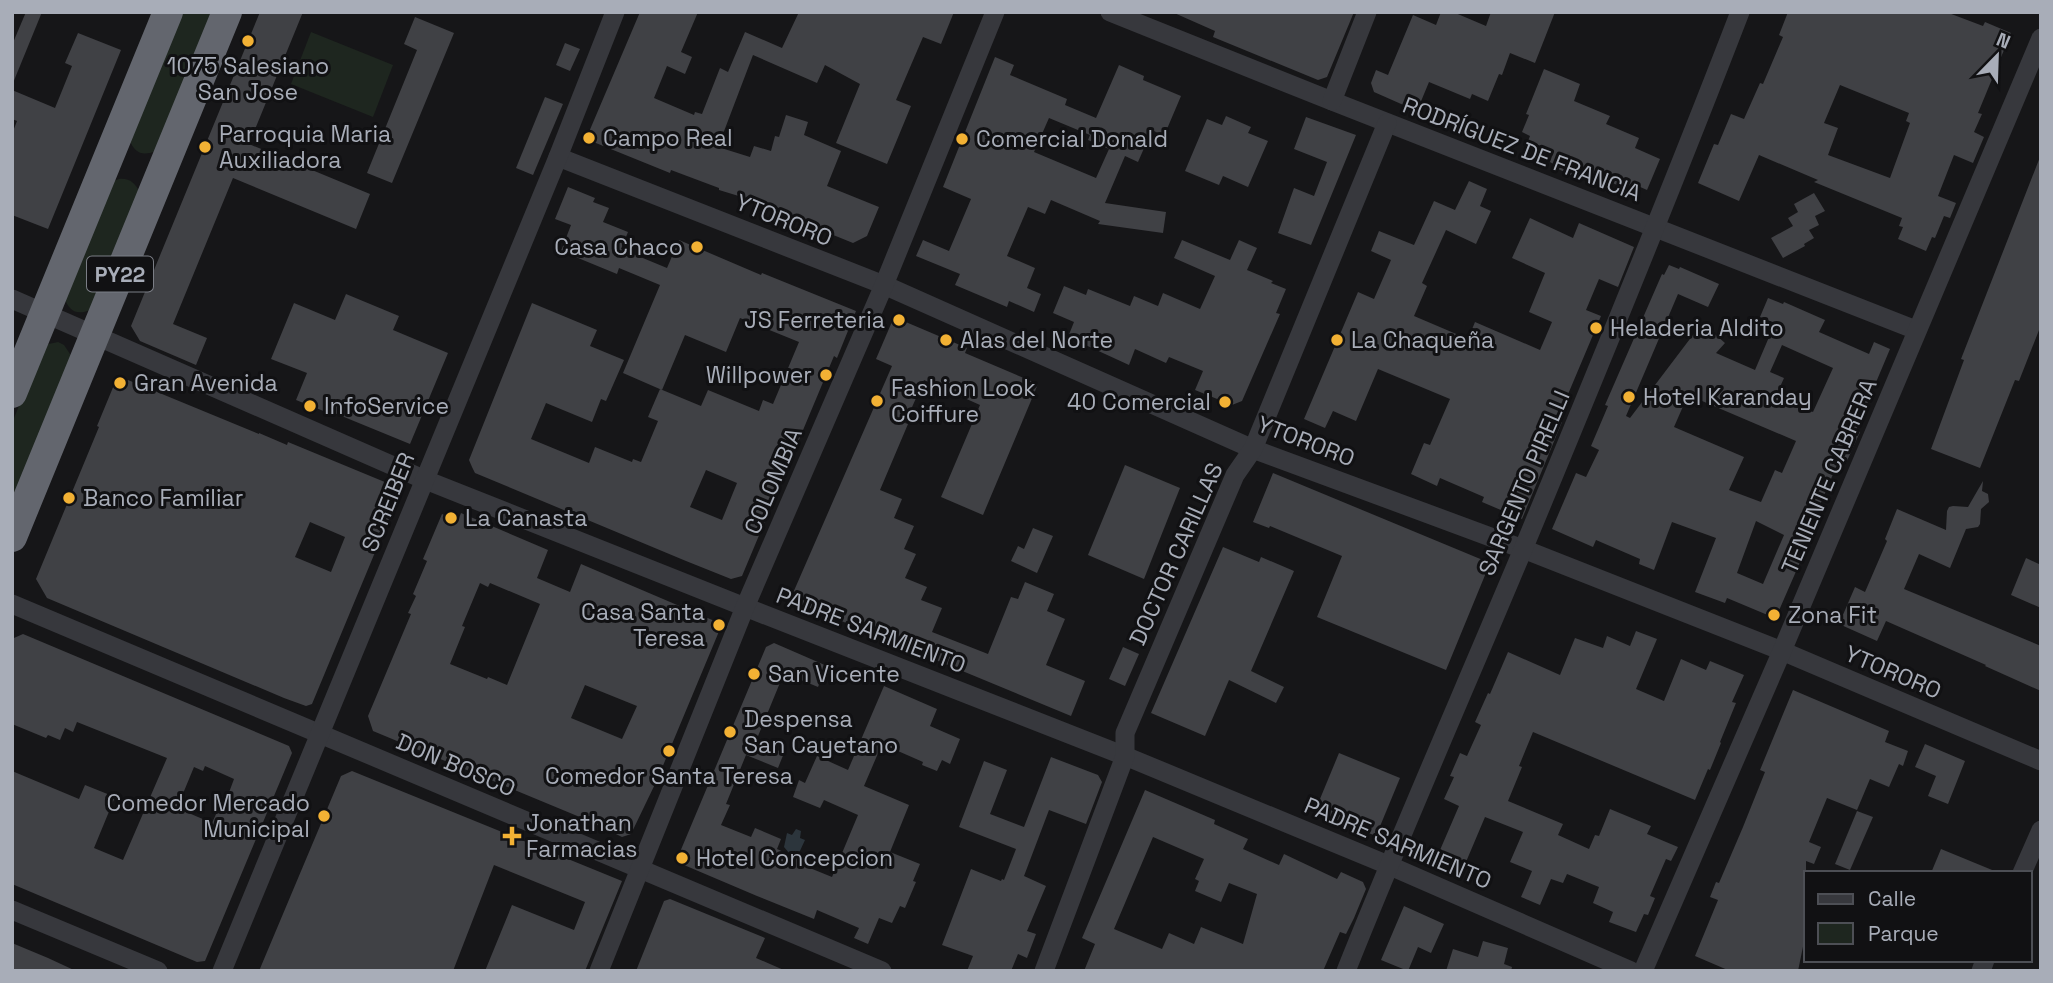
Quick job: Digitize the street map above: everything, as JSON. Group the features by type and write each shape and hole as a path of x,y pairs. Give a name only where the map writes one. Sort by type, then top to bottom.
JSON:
{"highway":[{"name":"PY22","path":"12,393 168,12"},
{"name":"PY22","path":"12,537 227,12"}],"street":[{"name":"SCREIBER","path":"222,971 558,157 615,12"},
{"name":"COLOMBIA","path":"599,971 745,607 884,285 995,12"},
{"name":"RODRÍGUEZ DE FRANCIA","path":"1110,12 1332,102 1916,330"},
{"path":"1332,102 1367,12"},
{"name":"SARGENTO PIRELLI","path":"1346,971 1656,228 1740,12"},
{"name":"TENIENTE CABRERA","path":"1643,971 1782,651 2041,38"},
{"name":"DOCTOR CARILLAS","path":"1044,971 1125,756 1125,733 1235,475 1253,449 1387,123"},
{"name":"YTORORO","path":"558,157 884,285 1253,449 1523,549 1782,651 2041,761"},
{"name":"PADRE SARMIENTO","path":"12,299 423,479 1125,756 1388,865 1631,971"},
{"name":"DON BOSCO","path":"12,604 882,971"},
{"path":"2023,871 2041,830"},
{"path":"12,910 158,971"}],"green space":[{"path":"181,12 215,12 158,150 140,153 129,139"},
{"path":"311,32 393,65 373,117 291,84"},
{"path":"119,179 132,182 140,193 92,309 78,312 71,309 64,297 111,182"},
{"path":"58,342 64,345 72,357 12,504 12,423 44,345"}],"shaded area":[{"path":"796,829 801,831 800,838 805,840 799,853 790,854 784,847 787,833 792,835"}],"building":[{"path":"26,12 42,12 13,83 12,45"},
{"path":"260,12 303,12 249,144 370,194 356,229 233,178 173,324 207,338 196,365 140,341 131,326"},
{"path":"640,12 698,12 681,52 692,57 685,74 667,66 654,98 694,115 695,112 702,114 720,68 728,72 745,32 782,48 799,12 954,12 941,44 923,37 896,100 911,106 887,164 836,143 860,84 825,65 817,83 753,55 718,147 750,157 754,146 771,151 786,115 808,122 804,135 841,151 827,186 879,207 867,236 853,243 779,213 781,209 719,190 671,170 670,173 586,139"},
{"path":"1172,12 1354,12 1327,77 1318,80 1213,37 1215,31"},
{"path":"1441,12 1453,12 1486,26 1491,12 1555,12 1535,63 1510,53 1488,101 1472,94 1470,99 1429,82 1417,111 1374,92 1371,83 1376,70 1388,75 1413,15 1436,25"},
{"path":"1788,12 1946,12 1983,26 1985,22 2011,33 1978,113 1982,114 1974,132 1984,137 1973,163 1954,155 1938,196 1956,203 1950,218 1944,216 1926,251 1898,239 1903,227 1899,226 1902,218 1814,182 1818,180 1759,155 1739,201 1698,183 1714,144 1718,145 1731,114 1744,119 1760,83 1763,84 1783,37 1779,35","holes":["1840,85 1909,113 1906,121 1910,123 1890,178 1828,155 1838,128 1824,123"]},
{"path":"415,17 454,33 392,183 367,173 417,50 404,44"},
{"path":"78,33 121,50 48,229 12,215 12,134 17,121 12,119 12,90 55,108 72,66 65,63"},
{"path":"565,43 580,49 570,71 556,65"},
{"path":"995,57 1014,65 1010,75 1067,99 1065,105 1096,118 1119,65 1144,76 1143,80 1181,96 1164,136 1152,130 1138,162 1125,156 1105,203 1166,212 1163,233 1098,224 1100,221 1051,200 1045,214 1028,207 1007,256 1035,268 1027,288 1041,294 1034,312 1009,301 1007,307 955,285 960,274 916,256 923,240 949,251 971,199 943,187","holes":["1049,118 1090,135 1088,140 1109,149 1096,178 1034,152"]},
{"path":"1544,69 1580,84 1574,101 1610,116 1606,124 1639,138 1635,148 1660,159 1647,190 1638,186 1632,198 1617,192 1620,186 1587,173 1585,177 1573,172 1571,175 1554,167 1550,162 1554,151 1528,141 1530,136 1522,132 1529,115 1526,114"},
{"path":"545,97 563,104 533,175 516,168"},
{"path":"1226,116 1251,127 1248,133 1268,141 1248,187 1223,176 1219,185 1185,171 1207,119 1222,125"},
{"path":"1306,117 1356,135 1311,245 1278,233 1294,188 1314,196 1327,162 1294,149"},
{"path":"2040,157 2041,325 2019,381 2015,380 1980,468 1931,449 1964,360 1961,359"},
{"path":"1469,181 1487,189 1480,206 1491,211 1476,244 1446,230 1422,283 1427,286 1414,316 1468,339 1475,322 1540,350 1552,322 1529,312 1545,273 1512,258 1530,218 1573,238 1579,223 1634,247 1618,287 1599,279 1586,310 1601,316 1566,399 1568,400 1559,421 1562,422 1522,519 1482,502 1484,497 1440,478 1437,486 1411,474 1424,443 1430,445 1450,399 1378,369 1356,421 1333,411 1325,428 1304,419 1358,292 1374,299 1391,260 1371,251 1379,231 1414,245 1434,201 1455,210"},
{"path":"568,187 595,198 593,202 609,208 603,222 628,232 621,249 667,268 679,240 856,311 837,358 834,356 742,576 731,579 475,473 469,460 532,303 597,330 590,346 624,360 606,401 601,399 592,422 546,403 531,439 589,463 595,447 632,462 633,459 641,462 658,421 648,417 660,389 623,373 660,285 619,268 617,274 561,251 571,225 555,219","holes":["740,318 799,342 773,404 763,400 759,411 708,390 701,406 662,390 685,335 726,352","706,470 737,483 722,520 690,507"]},
{"path":"1814,193 1825,211 1815,216 1819,225 1809,230 1814,238 1783,258 1771,238 1793,226 1788,218 1798,212 1794,204"},
{"path":"1182,240 1230,260 1239,240 1257,248 1247,270 1286,289 1276,313 1280,314 1242,401 1232,405 1195,390 1203,371 1169,357 1166,363 1135,349 1129,365 1068,337 1074,322 1053,313 1064,286 1086,295 1088,289 1130,306 1134,296 1158,306 1163,293 1200,309 1215,276 1174,258"},
{"path":"1669,265 1719,284 1708,307 1678,294 1626,416 1630,418 1702,323 1725,343 1716,353 1755,370 1775,323 1760,317 1768,298 1825,320 1819,332 1869,354 1874,342 1890,349 1856,430 1860,432 1846,463 1839,460 1817,512 1821,514 1777,615 1770,616 1727,598 1725,603 1695,592 1716,538 1672,522 1654,570 1639,564 1640,559 1596,540 1593,547 1552,529 1576,473 1586,477 1599,450 1591,446 1608,406 1605,405 1662,274 1664,275","holes":["1782,345 1833,368 1813,412 1776,396 1784,378 1770,372","1688,395 1796,441 1782,473 1775,470 1761,502 1729,490 1744,457 1674,427","1756,521 1784,535 1763,584 1737,573"]},
{"path":"346,294 399,316 393,330 448,353 410,444 296,400 307,373 271,359 294,303 335,320"},
{"path":"894,317 967,348 965,353 1038,384 983,515 941,497 980,405 924,380 880,490 902,499 894,518 914,526 904,549 916,554 905,578 927,587 921,600 942,608 932,632 988,654 1011,597 1018,599 1025,582 1054,594 1047,611 1065,619 1046,665 1085,681 1071,716 798,603 793,593 892,366 876,359"},
{"path":"128,380 392,485 398,497 312,704 306,706 284,698 47,598 36,579 114,385","holes":["310,522 345,537 331,572 295,557"]},
{"path":"1125,465 1180,488 1144,579 1088,555"},
{"path":"1273,473 1490,563 1446,670 1317,617 1342,556 1270,526 1269,528 1253,522"},
{"path":"1983,481 1982,491 1988,494 1989,502 1981,509 1978,527 1966,529 1950,568 1919,554 1904,589 2041,646 2041,691 1886,621 1877,641 1839,624 1855,587 1865,592 1887,541 1885,539 1897,509 1946,530 1949,507 1968,507"},
{"path":"461,513 548,550 537,578 570,592 581,564 717,622 720,629 657,780 631,834 622,837 373,731 368,716 411,614 408,613 416,596 413,594 427,561 423,559 442,514 458,521","holes":["480,583 488,587 490,583 540,604 507,685 450,664","585,685 637,706 622,739 571,718"]},
{"path":"1033,528 1053,536 1037,573 1011,561 1018,546 1024,549"},
{"path":"1223,547 1259,562 1261,557 1294,571 1251,671 1284,687 1276,703 1229,680 1205,736 1151,713"},
{"path":"2026,558 2041,565 2041,608 2011,595"},
{"path":"1636,631 1657,639 1636,689 1664,701 1681,659 1706,670 1710,661 1744,675 1732,702 1736,703 1721,743 1695,800 1533,732 1508,801 1563,824 1558,835 1589,849 1595,835 1599,836 1610,809 1651,826 1647,834 1678,847 1671,861 1666,859 1650,896 1655,898 1648,915 1644,914 1636,932 1609,922 1613,912 1593,903 1599,887 1567,874 1563,883 1551,879 1540,905 1521,897 1532,871 1510,862 1523,832 1485,817 1463,869 1437,857 1459,806 1444,799 1454,777 1450,776 1460,753 1467,756 1481,725 1475,722 1508,652 1560,675 1575,638 1603,648 1607,636 1630,646"},
{"path":"23,634 289,746 292,753 205,961 197,962 12,884 12,771 79,799 85,785 115,797 94,848 123,860 167,758 77,722 73,732 65,728 60,740 48,735 46,738 12,724 14,638","holes":["205,766 234,779 221,814 217,812 212,823 177,808 194,767 203,771"]},
{"path":"774,643 827,666 818,687 784,673 756,741 784,753 778,768 746,755 726,804 730,805 721,825 751,837 755,828 781,839 777,849 802,860 800,864 832,877 858,815 824,800 820,808 793,797 799,780 805,783 817,756 848,770 884,686 937,709 930,726 960,739 950,764 942,760 937,771 882,744 864,786 909,805 890,852 920,864 905,908 900,906 892,923 879,918 868,944 854,938 859,928 817,910 814,919 684,865 680,852 766,647"},
{"path":"1123,647 1139,654 1125,686 1109,679"},
{"path":"1793,690 1889,731 1885,742 1908,751 1903,766 1899,764 1889,787 1870,779 1857,810 1827,798 1809,842 1821,847 1814,864 1806,861 1804,871 1804,942 1798,971 1730,971 1695,956 1718,900 1710,897 1716,882 1719,883 1765,772 1760,770"},
{"path":"1925,744 1965,761 1948,804 1928,796 1936,776 1915,767"},
{"path":"1339,753 1400,778 1376,836 1315,811"},
{"path":"1051,757 1098,775 1102,782 1086,824 1049,810 1024,876 1046,886 1027,931 1036,934 1027,958 1018,954 1011,971 967,971 973,956 942,945 971,869 1004,880 1016,849 959,827 984,761 1007,770 990,814 1024,827"},
{"path":"352,771 622,881 585,971 485,971 512,905 574,930 585,902 494,865 453,971 259,971 341,776"},
{"path":"1145,790 1215,820 1214,824 1248,839 1243,849 1279,865 1284,854 1337,879 1341,872 1363,882 1366,889 1346,934 1340,932 1323,971 1084,971 1095,944 1082,938","holes":["1153,837 1204,859 1195,879 1199,881 1195,891 1221,902 1229,883 1257,894 1243,944 1201,927 1194,944 1169,933 1162,949 1114,929"]},
{"path":"1857,811 1873,817 1850,870 1835,864"},
{"path":"1941,849 1995,871 1932,871"},
{"path":"670,899 765,938 756,958 786,971 636,971 664,901"},
{"path":"1404,906 1444,924 1431,953 1418,947 1408,971 1381,960"},
{"path":"1483,941 1508,948 1504,964 1512,967 1511,971 1446,971 1453,949 1478,957"},
{"path":"12,943 48,958 76,971 12,971"}],"place":[{"name":"1075 Salesiano San Jose","path":"248,41"},
{"name":"Campo Real","path":"589,138"},
{"name":"Comercial Donald","path":"962,139"},
{"name":"Parroquia Maria Auxiliadora","path":"205,147"},
{"name":"Casa Chaco","path":"697,247"},
{"name":"JS Ferreteria","path":"899,320"},
{"name":"Heladeria Aldito","path":"1596,328"},
{"name":"Alas del Norte","path":"946,340"},
{"name":"La Chaqueña","path":"1337,340"},
{"name":"Willpower","path":"826,375"},
{"name":"Gran Avenida","path":"120,383"},
{"name":"Hotel Karanday","path":"1629,397"},
{"name":"Fashion Look Coiffure","path":"877,401"},
{"name":"40 Comercial","path":"1225,402"},
{"name":"InfoService","path":"310,406"},
{"name":"Banco Familiar","path":"69,498"},
{"name":"La Canasta","path":"451,518"},
{"name":"Zona Fit","path":"1774,615"},
{"name":"Casa Santa Teresa","path":"719,625"},
{"name":"San Vicente","path":"754,674"},
{"name":"Despensa San Cayetano","path":"730,732"},
{"name":"Comedor Santa Teresa","path":"669,751"},
{"name":"Comedor Mercado Municipal","path":"324,816"},
{"name":"Jonathan Farmacias","path":"512,836"},
{"name":"Hotel Concepcion","path":"682,858"}]}
